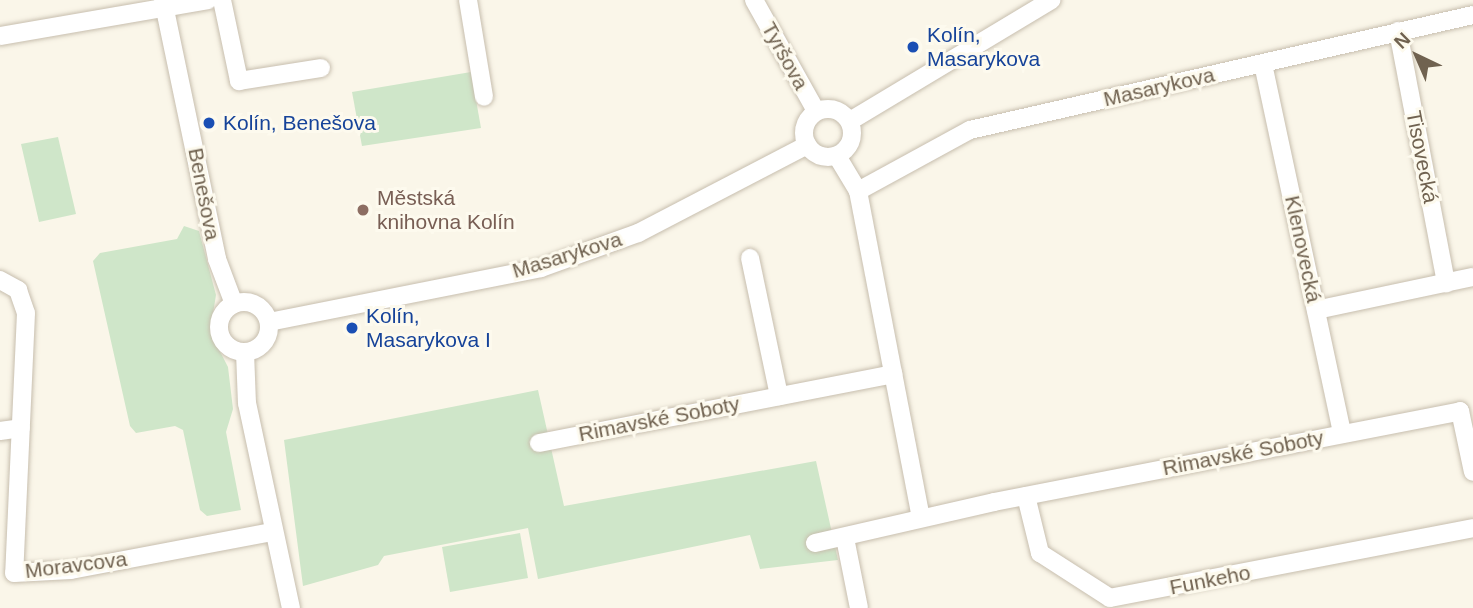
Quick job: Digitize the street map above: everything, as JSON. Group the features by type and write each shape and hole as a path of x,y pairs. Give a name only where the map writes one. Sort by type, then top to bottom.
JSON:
{"street":[{"path":"0,36 163,4 208,0"},
{"path":"222,0 239,81 321,68"},
{"path":"468,0 484,97"},
{"name":"Tyršova","path":"754,0 816,111"},
{"path":"849,121 1051,0"},
{"name":"Benešova","path":"163,4 217,259 234,304"},
{"name":"Masarykova","path":"859,191 970,130 1473,15"},
{"name":"Tisovecká","path":"1398,31 1446,283"},
{"name":"Klenovecká","path":"1263,64 1342,434"},
{"path":"838,110 849,121 850,145 837,156 823,157 807,145 803,130 816,111 838,110"},
{"name":"Masarykova","path":"269,322 541,268 638,233 807,145"},
{"path":"837,156 859,191 921,517"},
{"path":"750,258 779,396"},
{"path":"1316,310 1473,277"},
{"name":"Moravcova","path":"0,280 18,290 24,301 14,573 71,570 272,532"},
{"path":"234,304 256,304 269,322 263,342 245,352 232,348 220,332 224,312 234,304"},
{"path":"245,352 247,403 272,532 291,608"},
{"name":"Rimavské Soboty","path":"539,443 893,374"},
{"name":"Rimavské Soboty","path":"1026,496 1460,411 1473,472"},
{"path":"0,431 21,428"},
{"path":"815,543 845,538 921,517 1026,496"},
{"name":"Funkeho","path":"1026,496 1036,545 1046,561 1103,596 1148,600 1473,528"},
{"path":"845,538 859,608"}],"green space":[{"path":"471,72 481,128 362,146 352,92"},
{"path":"58,137 76,214 39,222 21,144"},
{"path":"184,226 199,231 216,295 210,332 228,367 233,409 226,432 241,510 207,516 200,510 183,430 175,426 136,433 130,426 93,261 100,253 177,239"},
{"path":"538,390 564,506 816,461 838,560 760,569 750,535 538,579 528,528 384,556 378,565 303,586 284,440"},
{"path":"520,533 528,578 450,592 442,547"}],"place":[{"name":"Kolín, Masarykova","path":"913,47"},
{"name":"Kolín, Benešova","path":"209,123"},
{"name":"Městská knihovna Kolín","path":"363,210"},
{"name":"Kolín, Masarykova I","path":"352,328"}]}
